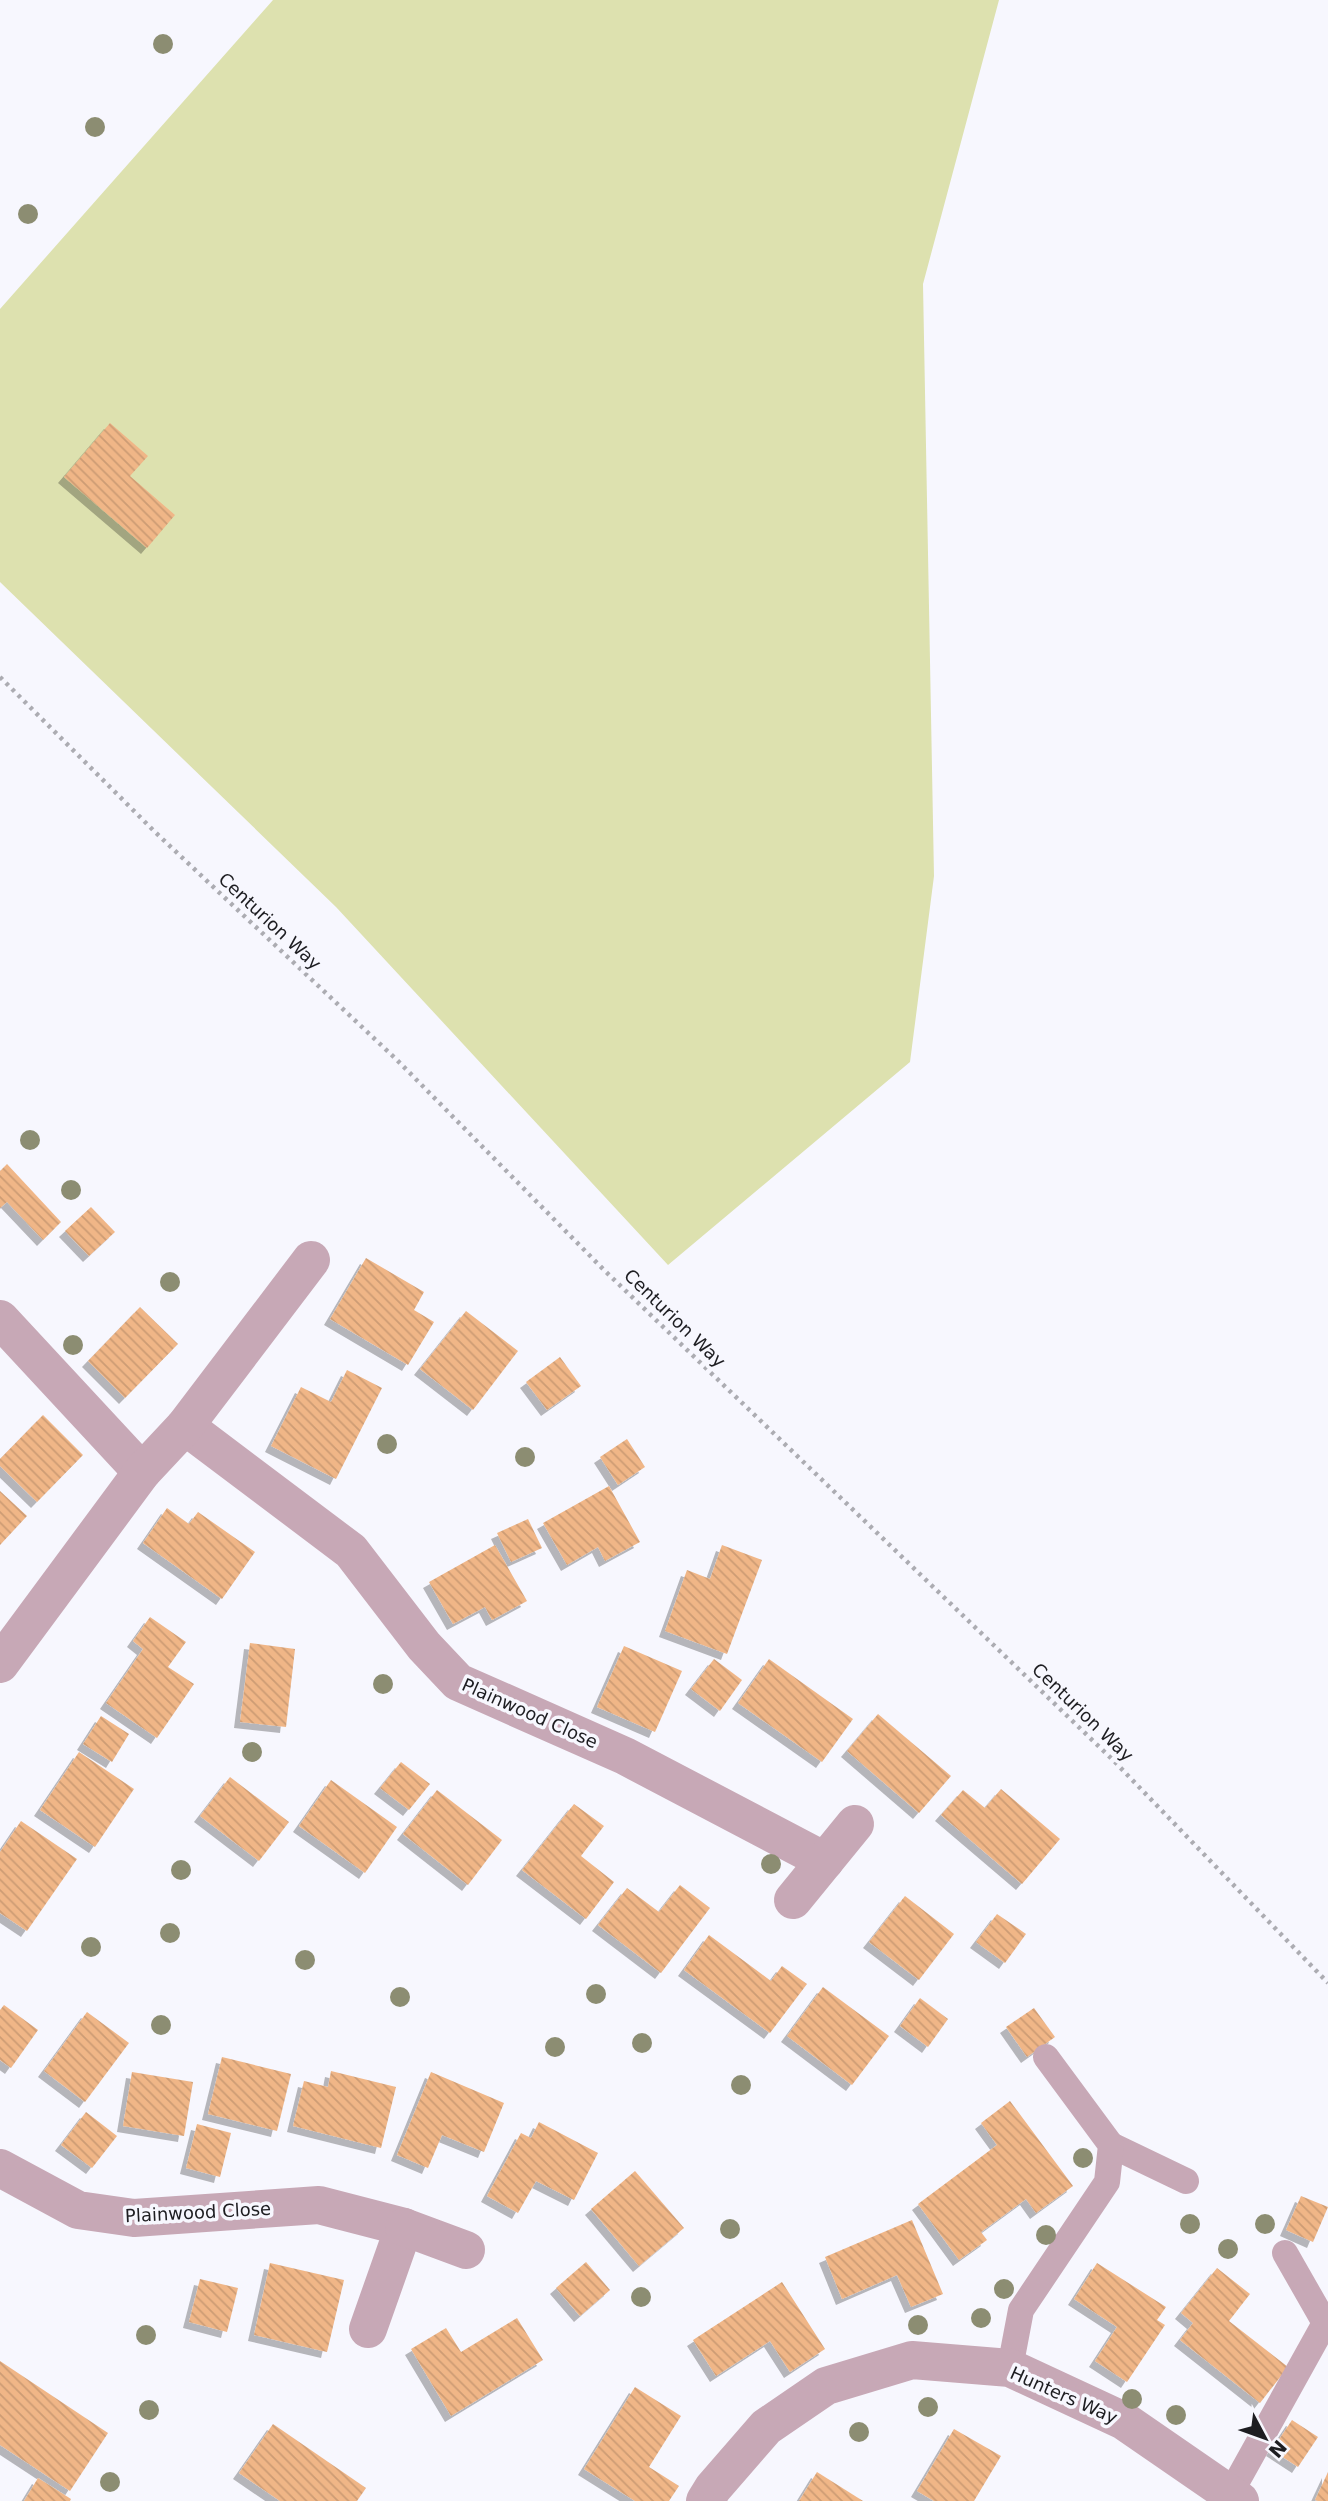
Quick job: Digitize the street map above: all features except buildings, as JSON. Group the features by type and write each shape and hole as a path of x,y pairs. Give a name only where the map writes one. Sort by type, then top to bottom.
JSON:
{"street":[{"path":"0,1664 142,1472 184,1426 311,1260"},
{"path":"0,1319 142,1472"},
{"name":"Plainwood Close","path":"184,1426 351,1551 424,1646 458,1682 625,1756 825,1861"},
{"path":"793,1900 855,1824"},
{"name":"Plainwood Close","path":"0,2168 78,2210 134,2218 319,2205 404,2228 466,2250"},
{"path":"368,2329 404,2228"},
{"name":"Hunters Way","path":"705,2501 766,2427 826,2386 912,2360 1010,2368 1124,2421 1235,2497"}],"lane":[{"path":"1046,2057 1111,2145 1186,2181"},
{"path":"1010,2368 1021,2310 1107,2182 1111,2145"},
{"path":"1235,2497 1325,2323 1284,2253"}],"path":[{"name":"Centurion Way","path":"0,677 155,832 397,1060 603,1269 1114,1761 1328,1983"}],"green space":[{"path":"273,0 999,0 923,284 934,876 910,1062 668,1265 336,907 0,582 0,309"}]}
